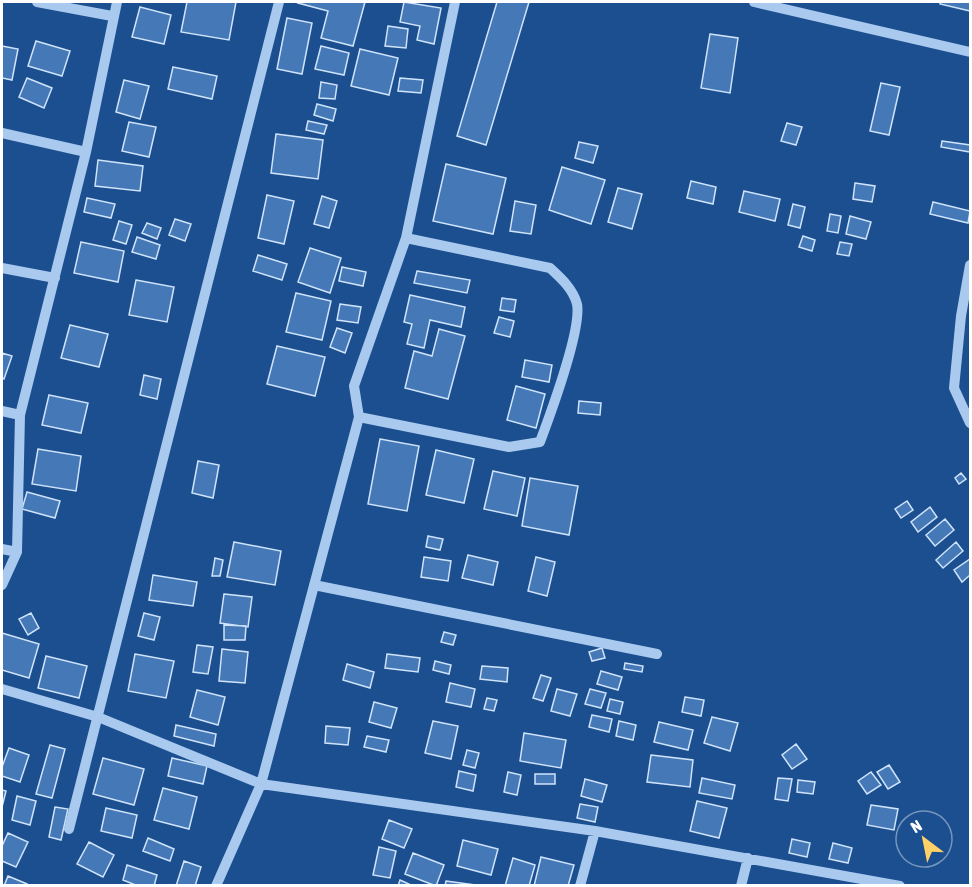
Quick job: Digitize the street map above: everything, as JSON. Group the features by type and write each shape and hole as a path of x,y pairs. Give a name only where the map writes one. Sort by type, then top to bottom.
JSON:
{"street":[{"path":"37,2 112,16"},
{"path":"2,585 17,552 20,415 86,152 112,16 117,2"},
{"path":"69,829 279,2"},
{"path":"216,885 261,784 359,417 354,386 406,238 455,2"},
{"path":"754,2 768,3 970,52"},
{"path":"2,133 86,152"},
{"path":"359,417 509,447 540,442 555,402 575,331 577,305 566,283 550,268 406,238"},
{"path":"970,265 961,316 954,388 970,423"},
{"path":"2,268 55,278"},
{"path":"2,411 20,415"},
{"path":"2,549 17,552"},
{"path":"314,585 657,654"},
{"path":"2,690 98,717 261,784 595,831 748,858 861,882 900,885"},
{"path":"580,885 595,831"},
{"path":"741,885 748,858"}],"building":[{"path":"187,2 236,2 229,40 181,32"},
{"path":"299,2 365,2 353,46 321,38 328,11"},
{"path":"404,2 441,8 434,44 417,40 420,26 400,22"},
{"path":"497,2 529,2 486,145 457,136"},
{"path":"940,2 970,2 970,11 940,4"},
{"path":"140,7 171,15 164,44 132,37"},
{"path":"287,18 312,23 302,74 277,69"},
{"path":"388,26 408,29 406,48 385,46"},
{"path":"710,34 738,38 730,93 701,88"},
{"path":"36,41 70,51 62,76 28,66"},
{"path":"2,46 18,49 12,80 2,78"},
{"path":"321,46 349,53 344,75 315,69"},
{"path":"360,49 398,58 389,95 351,86"},
{"path":"173,67 217,76 212,99 168,89"},
{"path":"27,78 52,88 44,108 19,97"},
{"path":"400,78 423,80 421,93 398,91"},
{"path":"124,80 149,86 140,119 116,112"},
{"path":"321,82 337,85 335,99 319,98"},
{"path":"881,83 900,87 889,135 870,131"},
{"path":"317,104 336,109 333,121 314,115"},
{"path":"308,121 327,125 324,134 306,130"},
{"path":"129,122 156,127 149,157 122,151"},
{"path":"787,123 802,127 796,145 781,141"},
{"path":"276,134 323,140 318,179 271,173"},
{"path":"942,141 970,145 970,152 941,147"},
{"path":"579,142 598,146 593,163 575,158"},
{"path":"98,160 143,166 140,191 95,186"},
{"path":"446,164 506,178 493,234 433,221"},
{"path":"562,167 605,180 591,224 549,210"},
{"path":"691,181 716,187 713,204 687,198"},
{"path":"855,183 875,186 872,202 853,199"},
{"path":"618,188 642,194 632,229 608,222"},
{"path":"744,191 780,199 775,221 739,212"},
{"path":"267,195 294,201 284,244 258,238"},
{"path":"322,196 337,201 329,228 314,224"},
{"path":"87,198 115,204 111,218 84,212"},
{"path":"515,201 536,205 531,234 510,231"},
{"path":"933,202 970,211 968,223 930,214"},
{"path":"793,204 805,207 800,228 788,225"},
{"path":"830,214 841,216 838,233 827,231"},
{"path":"850,216 871,222 866,239 846,234"},
{"path":"175,219 191,224 185,241 169,235"},
{"path":"119,221 132,225 126,244 113,240"},
{"path":"147,223 161,228 157,239 142,233"},
{"path":"803,236 815,240 812,251 799,247"},
{"path":"137,237 160,245 156,259 132,252"},
{"path":"81,242 124,251 118,282 74,273"},
{"path":"840,242 852,244 849,256 837,254"},
{"path":"310,248 341,258 330,293 298,282"},
{"path":"258,255 287,264 282,280 253,271"},
{"path":"342,267 366,272 363,286 339,281"},
{"path":"417,271 470,280 467,293 414,283"},
{"path":"136,280 174,287 167,322 129,315"},
{"path":"296,293 331,301 322,340 286,332"},
{"path":"410,295 465,307 461,327 430,320 424,348 407,344 412,324 404,322"},
{"path":"502,298 516,300 514,312 500,310"},
{"path":"340,304 361,307 358,323 337,320"},
{"path":"499,317 514,321 510,337 494,333"},
{"path":"70,325 108,334 99,367 61,358"},
{"path":"337,328 352,333 345,353 330,347"},
{"path":"439,329 465,336 448,399 405,388 414,351 432,356"},
{"path":"277,346 325,357 315,396 267,384"},
{"path":"2,353 12,356 4,379 2,378"},
{"path":"525,360 552,365 549,382 522,377"},
{"path":"144,375 161,379 157,399 140,395"},
{"path":"516,386 545,394 536,428 507,420"},
{"path":"49,395 88,403 81,433 42,425"},
{"path":"579,401 601,403 600,415 578,413"},
{"path":"380,439 419,446 407,511 368,504"},
{"path":"38,449 81,456 76,491 32,484"},
{"path":"436,450 474,459 464,503 426,495"},
{"path":"198,461 219,465 213,498 192,493"},
{"path":"493,471 525,478 517,516 484,509"},
{"path":"961,473 966,479 959,484 955,478"},
{"path":"530,478 578,486 569,535 522,526"},
{"path":"27,492 60,501 55,518 22,509"},
{"path":"907,501 913,510 901,518 895,509"},
{"path":"930,507 937,517 918,532 911,522"},
{"path":"945,519 954,530 935,546 926,535"},
{"path":"428,536 443,539 440,550 426,547"},
{"path":"234,542 281,551 275,585 227,577"},
{"path":"956,542 963,551 943,568 936,560"},
{"path":"468,555 498,562 493,585 462,578"},
{"path":"424,557 451,561 448,581 421,577"},
{"path":"536,557 555,562 547,596 528,591"},
{"path":"215,558 223,560 220,576 212,576"},
{"path":"970,559 970,575 962,582 954,570"},
{"path":"153,575 197,582 193,606 149,600"},
{"path":"224,594 252,597 248,627 220,623"},
{"path":"31,613 39,628 28,635 19,619"},
{"path":"144,613 160,617 154,640 138,636"},
{"path":"224,625 246,626 245,640 224,640"},
{"path":"444,632 456,635 453,645 441,642"},
{"path":"2,633 39,644 29,678 2,670"},
{"path":"197,645 213,647 208,674 193,672"},
{"path":"602,648 605,658 592,661 589,652"},
{"path":"222,649 248,652 245,683 219,681"},
{"path":"135,654 174,661 166,698 128,691"},
{"path":"387,654 420,658 418,672 385,668"},
{"path":"46,656 87,666 79,698 38,688"},
{"path":"435,661 451,665 449,674 433,670"},
{"path":"625,663 643,666 642,672 624,669"},
{"path":"347,664 374,672 370,688 343,680"},
{"path":"482,666 508,668 507,682 480,679"},
{"path":"601,671 622,677 618,690 597,684"},
{"path":"541,675 551,678 543,701 533,698"},
{"path":"450,683 475,689 471,707 446,702"},
{"path":"557,689 577,694 570,716 551,711"},
{"path":"590,689 606,693 601,708 585,704"},
{"path":"197,690 225,697 218,725 190,717"},
{"path":"685,697 704,700 701,716 682,712"},
{"path":"487,698 497,700 494,711 484,709"},
{"path":"610,699 623,702 620,714 607,711"},
{"path":"374,702 397,708 391,728 369,722"},
{"path":"592,715 612,719 609,732 589,727"},
{"path":"712,717 738,723 730,751 704,743"},
{"path":"433,721 458,726 451,759 425,753"},
{"path":"619,721 636,725 633,740 616,736"},
{"path":"659,722 693,730 688,750 654,742"},
{"path":"176,725 216,734 214,746 174,736"},
{"path":"326,726 350,728 348,745 325,743"},
{"path":"524,733 566,740 561,768 520,761"},
{"path":"367,736 389,740 386,752 364,747"},
{"path":"796,744 807,759 792,769 782,755"},
{"path":"50,745 65,749 52,798 36,794"},
{"path":"9,748 29,755 20,782 2,776 2,767"},
{"path":"467,750 479,753 475,768 463,765"},
{"path":"651,755 693,760 690,787 647,782"},
{"path":"103,758 144,769 134,805 93,794"},
{"path":"172,758 207,766 203,784 168,776"},
{"path":"889,765 900,782 888,789 877,772"},
{"path":"459,771 476,775 473,791 456,787"},
{"path":"508,772 521,775 517,795 504,792"},
{"path":"871,772 881,785 867,794 858,781"},
{"path":"535,774 555,774 555,784 535,784"},
{"path":"702,778 735,785 732,799 699,793"},
{"path":"778,778 792,779 788,801 775,799"},
{"path":"585,779 607,785 602,802 581,796"},
{"path":"798,780 815,782 813,794 797,792"},
{"path":"163,788 197,797 189,829 154,820"},
{"path":"2,790 6,791 2,807"},
{"path":"17,796 36,801 30,825 12,820"},
{"path":"697,801 727,808 719,838 690,831"},
{"path":"580,804 598,807 595,822 577,818"},
{"path":"871,805 898,809 894,809 894,830 867,825"},
{"path":"55,807 68,809 61,840 49,837"},
{"path":"106,808 137,815 132,838 101,831"},
{"path":"389,820 412,829 404,848 382,839"},
{"path":"8,833 28,842 16,867 2,861 2,846"},
{"path":"148,838 174,849 170,861 143,851"},
{"path":"792,839 810,843 807,857 789,853"},
{"path":"463,840 498,849 491,875 457,866"},
{"path":"89,842 114,855 103,877 77,864"},
{"path":"833,843 852,848 848,863 829,859"},
{"path":"379,847 396,851 390,878 373,875"},
{"path":"413,853 444,865 436,886 405,874"},
{"path":"541,857 574,865 568,886 534,886"},
{"path":"513,858 535,865 529,886 505,886"},
{"path":"184,861 201,867 195,886 176,886"},
{"path":"127,865 157,875 154,886 138,886 123,880"},
{"path":"8,876 27,884 26,886 4,886"},
{"path":"400,880 413,886 398,886"},
{"path":"446,881 475,885 475,886 445,886"}]}
